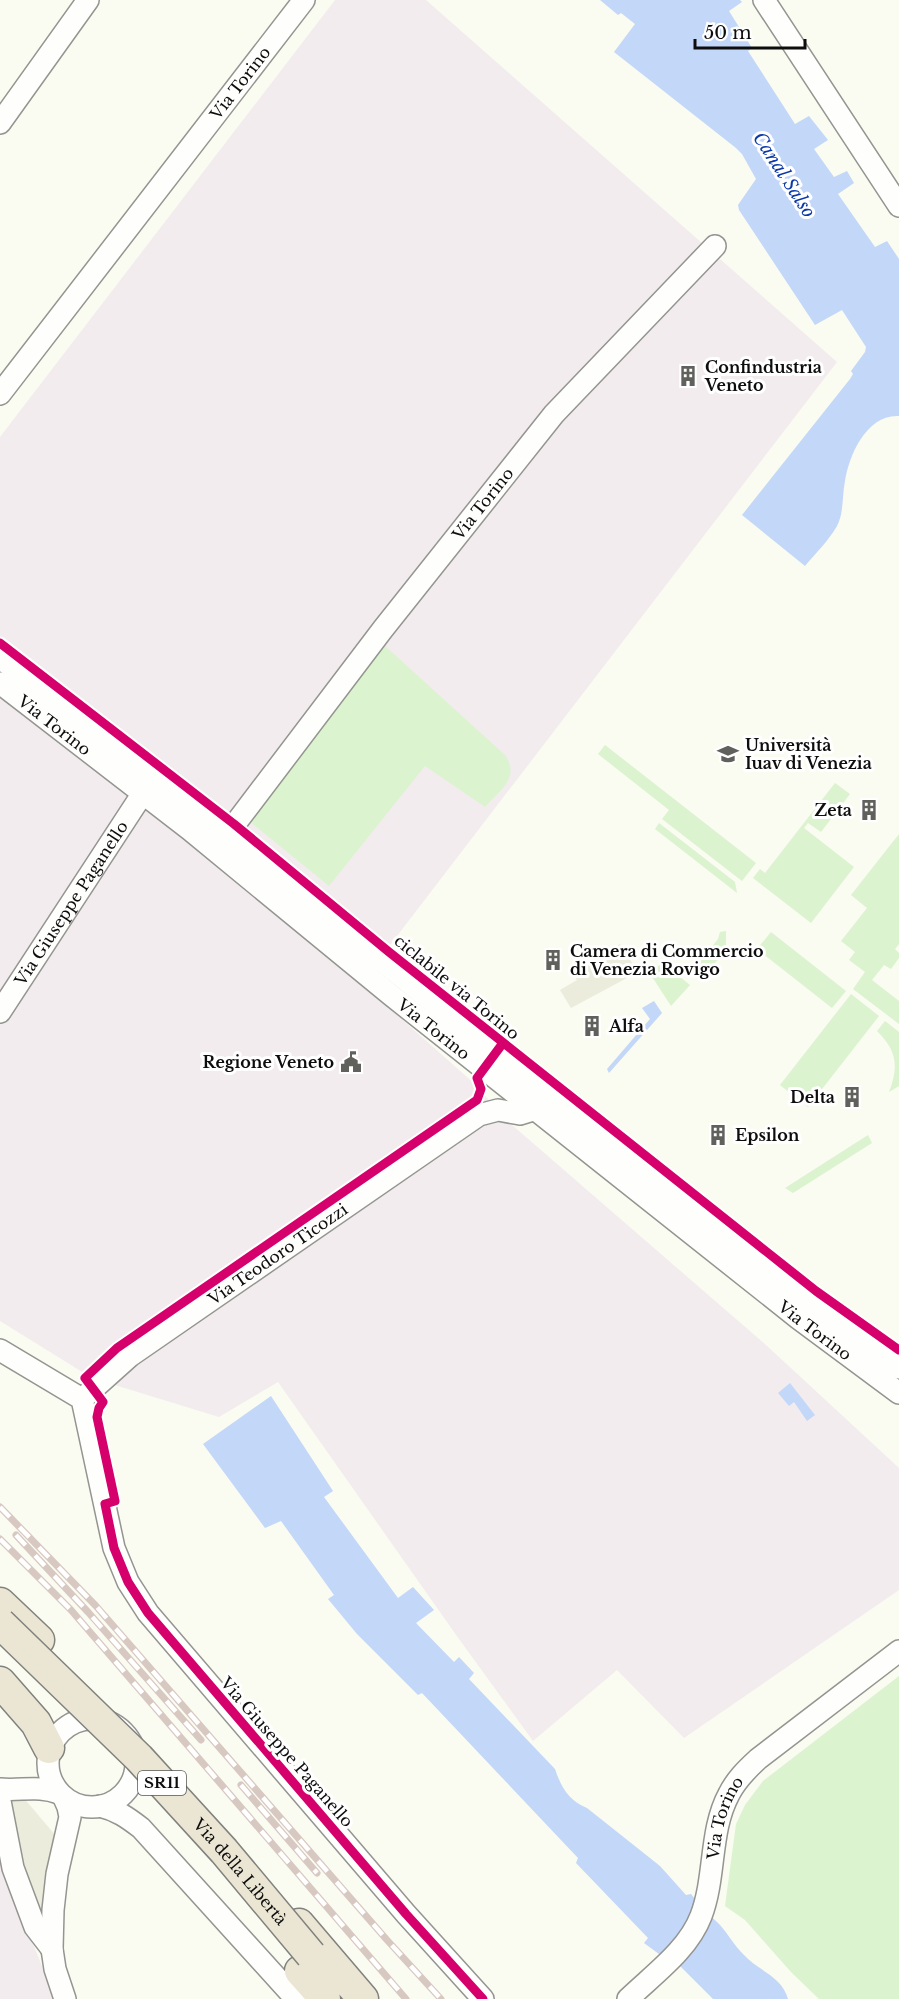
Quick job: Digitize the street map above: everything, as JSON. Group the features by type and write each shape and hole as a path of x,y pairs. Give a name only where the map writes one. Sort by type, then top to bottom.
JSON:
{"highway":[{"path":"0,1603 51,1653 74,1679 98,1715 105,1720"},
{"name":"Via della Libertà","path":"0,1623 138,1758 224,1851 302,1975 347,1999"},
{"name":"Via della Libertà","path":"0,1646 167,1813 219,1872 302,1975 325,1999"},
{"path":"0,1682 44,1735 48,1758"},
{"path":"133,1771 182,1794 278,1900 363,1999"}],"street":[{"path":"0,123 88,0"},
{"name":"Via Torino","path":"0,394 304,0"},
{"path":"764,0 899,206"},
{"name":"Via Torino","path":"226,836 383,629 554,414 715,246"},
{"name":"Via Torino","path":"0,658 814,1305 899,1368"},
{"name":"Via Torino","path":"0,683 143,793 492,1076 798,1318 899,1393"},
{"name":"Via Giuseppe Paganello","path":"0,1012 143,793"},
{"path":"479,1115 490,1093 492,1076"},
{"name":"Via Teodoro Ticozzi","path":"81,1399 130,1356 479,1115 498,1110 520,1114 536,1109"},
{"path":"0,1350 81,1399"},
{"name":"Via Giuseppe Paganello","path":"81,1399 114,1548 128,1582 148,1613 406,1914 483,1999"},
{"name":"Via Torino","path":"628,1999 686,1941 698,1923 706,1899 719,1820 728,1796 741,1775 758,1759 899,1651"},
{"path":"30,1788 44,1776 56,1736 72,1723 92,1718 105,1720 126,1734 133,1745 133,1771 118,1799 80,1814 68,1830"},
{"path":"48,1758 48,1775 62,1795 70,1816 57,1874 53,1910 52,1949 65,1999"},
{"name":"Via della Libertà","path":"133,1771 129,1800 132,1813 141,1828"},
{"path":"0,1789 50,1789 74,1804 96,1806"},
{"path":"0,1801 14,1868 34,1927 52,1949"},
{"name":"Via della Libertà","path":"96,1806 114,1809 128,1817 302,1975"}],"shaded area":[{"path":"335,0 426,0 837,362 361,983 476,1085 505,1119 766,1345 899,1468 899,1590 684,1738 617,1670 533,1741 278,1382 219,1417 92,1378 0,1321 0,437"},
{"path":"620,944 638,972 571,1008 560,990 577,980 573,974"},
{"path":"3,1796 22,1796 56,1836 44,1921 39,1922"},
{"path":"0,1858 33,1944 55,1999 0,1999"}],"green space":[{"path":"384,645 505,755 511,771 502,790 485,807 425,766 329,886 248,820"},
{"path":"605,745 756,863 742,881 662,819 669,810 598,754"},
{"path":"835,783 850,794 821,832 808,823 804,828 854,867 811,923 753,878 760,869 765,873"},
{"path":"659,823 735,882 737,893 655,829"},
{"path":"899,834 899,944 895,949 899,953 899,958 891,969 884,965 872,980 899,1001 899,1024 853,989 865,972 849,960 855,952 841,941 867,908 851,895"},
{"path":"726,931 726,949 705,976 695,968 718,939 720,932"},
{"path":"771,932 846,991 832,1008 757,949"},
{"path":"663,963 690,985 671,1006 649,972"},
{"path":"851,994 879,1016 808,1107 780,1085"},
{"path":"885,1021 899,1032 899,1086 889,1092 894,1074 894,1059 889,1045 877,1031"},
{"path":"868,1135 872,1143 793,1193 785,1188"},
{"path":"899,1676 899,1999 819,1999 791,1972 745,1920 725,1906 736,1824 745,1805 763,1781"}],"water":[{"name":"Canal Salso","path":"600,0 740,0 742,2 729,11 752,48 748,51 795,124 809,116 828,140 814,149 834,177 847,171 854,183 838,194 875,247 887,241 899,259 899,416 888,417 878,422 869,429 855,448 847,471 841,515 837,526 805,566 742,515 850,379 853,374 851,371 865,352 866,347 842,310 815,325 739,210 738,205 756,179 742,154 614,52 635,24 621,13 618,15"},
{"path":"654,1001 662,1013 609,1073 607,1069 650,1019 642,1008"},
{"path":"790,1383 815,1415 807,1421 794,1402 789,1406 778,1393"},
{"path":"271,1396 333,1491 324,1497 398,1598 413,1587 434,1610 416,1623 454,1662 459,1657 474,1673 469,1679 555,1769 560,1782 571,1797 660,1866 686,1895 691,1894 743,1954 781,1985 788,1999 713,1999 676,1962 663,1957 644,1943 648,1938 576,1863 578,1858 422,1693 418,1695 357,1634 328,1599 334,1595 281,1521 265,1528 203,1444"}],"railway":[{"path":"0,1507 96,1606 441,1999"},
{"path":"16,1535 88,1612 201,1740"},
{"path":"0,1539 71,1610 406,1999"},
{"path":"241,1785 317,1873"}],"cycle path":[{"name":"ciclabile via Torino","path":"0,643 234,824 389,952 816,1291 899,1350"},
{"name":"ciclabile via Torino","path":"483,1999 406,1914 148,1613 128,1582 114,1548 105,1504 115,1501 97,1417 103,1402 85,1378 117,1348 477,1100 481,1089 477,1078 503,1043"}],"place":[{"name":"Confindustria Veneto","path":"688,376"},
{"name":"Università Iuav di Venezia","path":"728,754"},
{"name":"Zeta","path":"869,810"},
{"name":"Camera di Commercio di Venezia Rovigo","path":"553,960"},
{"name":"Alfa","path":"592,1026"},
{"name":"Regione Veneto","path":"351,1062"},
{"name":"Delta","path":"852,1097"},
{"name":"Epsilon","path":"718,1135"}]}
